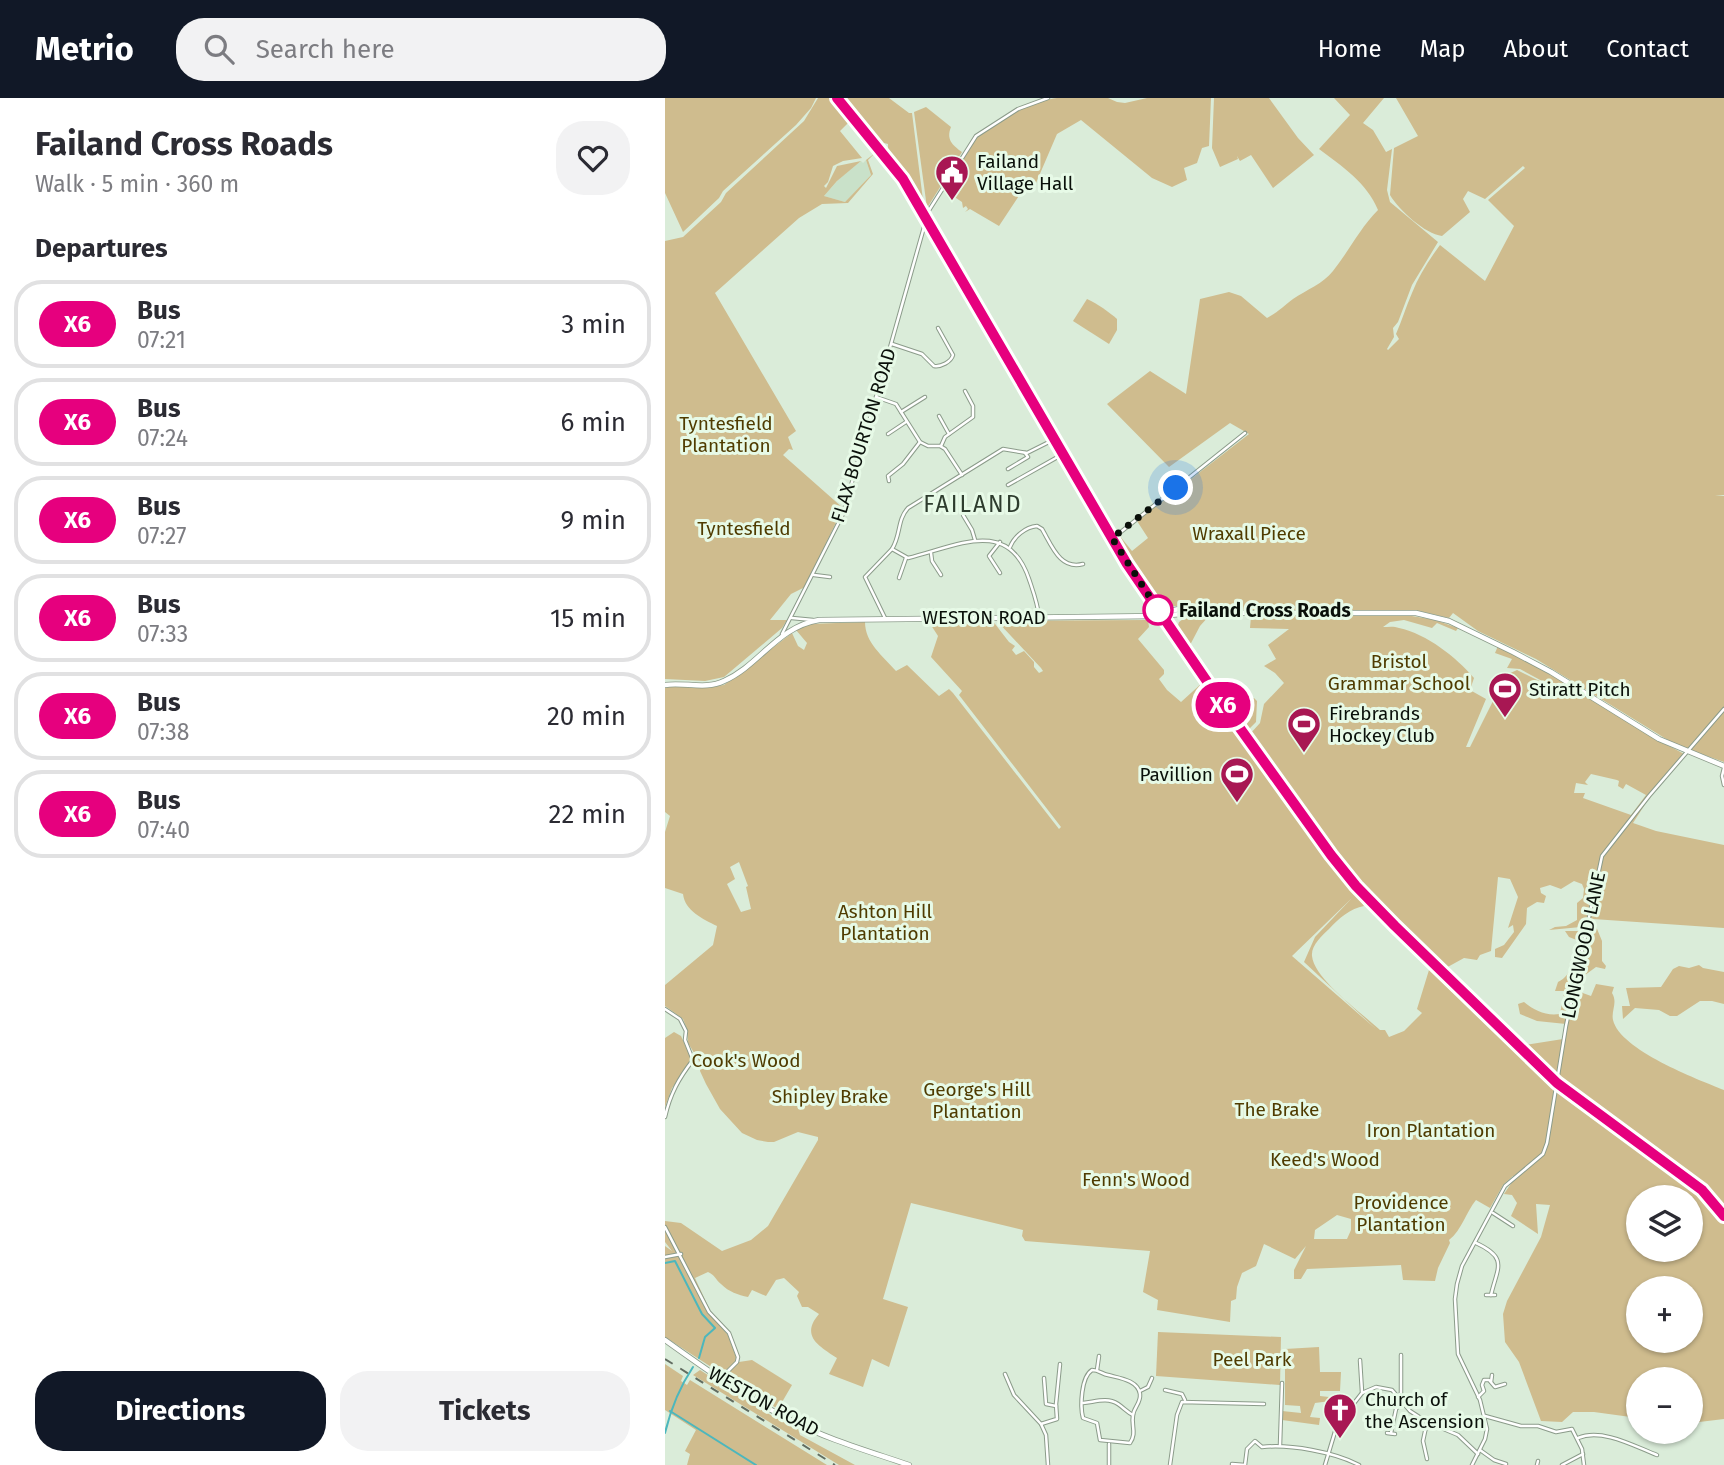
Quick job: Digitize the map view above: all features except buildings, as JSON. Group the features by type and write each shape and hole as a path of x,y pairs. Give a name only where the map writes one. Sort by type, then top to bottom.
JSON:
{"main road":[{"path":"837,98 893,166 926,218 1112,538 1160,614 1303,817 1356,886 1557,1083 1702,1190 1724,1216"},
{"path":"1160,614 1179,609 1195,613"},
{"path":"1160,614 1416,613 1449,621 1551,672 1659,738 1724,767"},
{"name":"WESTON ROAD","path":"665,685 707,685 722,682 782,634 800,624 814,621 1160,614"},
{"path":"1172,629 1178,614"},
{"name":"WESTON ROAD","path":"665,1340 721,1378 799,1424 909,1465"}],"street":[{"path":"926,218 976,136 1018,109 1048,98"},
{"name":"FLAX BOURTON ROAD","path":"782,634 843,514 926,218"},
{"path":"891,343 922,354 935,368 953,355 950,346 937,331"},
{"path":"941,446 949,433 973,417 973,406 967,392"},
{"path":"876,397 893,402 920,442 929,446 941,446"},
{"path":"901,412 925,397"},
{"path":"941,417 949,433"},
{"path":"892,433 907,422"},
{"path":"1112,538 1245,433"},
{"path":"885,618 865,576 892,549 898,539 901,519 907,509 1003,449 1025,453 1055,439"},
{"path":"889,481 888,476 899,468 920,442"},
{"path":"941,446 962,475"},
{"path":"1008,469 1028,457 1025,453"},
{"path":"1008,485 1063,453"},
{"path":"966,516 975,541"},
{"path":"1010,547 1025,530 1037,526 1042,529 1063,562 1081,565"},
{"path":"892,549 907,558 975,541 988,539 1000,542 1010,547 1026,571 1039,617"},
{"path":"1000,542 989,556 993,568 1000,573"},
{"path":"931,552 932,561 940,573"},
{"path":"899,578 907,558"},
{"path":"814,575 827,578"},
{"name":"WESTON ROAD","path":"792,618 814,621"},
{"name":"LONGWOOD LANE","path":"1485,1416 1458,1354 1455,1299 1461,1270 1505,1186 1543,1154 1573,991 1602,856 1649,796 1724,709"},
{"path":"1724,767 1724,785"},
{"path":"665,1009 680,1019 693,1060 680,1077 669,1100 665,1117"},
{"path":"1492,1212 1513,1226"},
{"path":"665,1227 709,1312 729,1333 737,1362 721,1378"},
{"path":"1476,1243 1489,1250 1499,1265 1499,1273 1490,1295"},
{"path":"665,1257 681,1254"},
{"path":"1097,1370 1099,1356"},
{"path":"1398,1397 1401,1393 1403,1359"},
{"path":"1360,1360 1362,1394"},
{"path":"1041,1423 1055,1421 1060,1364"},
{"path":"1091,1370 1097,1370 1104,1375 1122,1377 1140,1391 1139,1402 1133,1415 1132,1444 1100,1440 1097,1423 1083,1418 1081,1391 1087,1374 1091,1370"},
{"path":"1005,1374 1014,1395 1041,1423 1048,1465"},
{"path":"1492,1375 1495,1387 1499,1383 1505,1384"},
{"path":"1044,1378 1046,1404 1056,1406"},
{"path":"1140,1391 1148,1387 1152,1378"},
{"path":"1478,1397 1484,1391 1483,1381 1492,1382"},
{"path":"1280,1446 1282,1383"},
{"path":"1325,1465 1337,1425 1362,1394 1370,1388 1382,1387 1392,1390 1411,1411 1427,1422 1453,1432 1479,1452 1506,1464"},
{"path":"1182,1394 1185,1389"},
{"path":"1168,1390 1182,1394 1185,1400"},
{"path":"1083,1403 1102,1399 1112,1401 1133,1415"},
{"path":"1185,1400 1200,1403 1264,1404"},
{"path":"1170,1465 1178,1409 1185,1400"},
{"path":"1391,1433 1397,1409 1402,1402"},
{"path":"1472,1465 1487,1433 1485,1416 1556,1432 1570,1428 1578,1438 1584,1464 1591,1465"},
{"path":"1427,1422 1423,1437 1427,1456"},
{"path":"1578,1438 1593,1435 1624,1442 1657,1455"},
{"path":"1232,1464 1245,1465 1247,1449 1257,1441 1262,1447 1280,1446 1343,1457 1359,1465"},
{"path":"1109,1443 1109,1465"},
{"path":"1562,1465 1583,1454"}],"shaded area":[{"path":"866,160 871,175 845,202 824,196 839,179"}],"green space":[{"path":"665,98 816,98 796,125 723,191 683,232 665,193"},
{"name":"Tyntesfield","path":"818,98 832,98 851,120 840,131 862,158 843,161 833,166 824,186 826,188 837,166 861,161 824,196 845,202 871,175 866,160 875,153 868,160 873,174 848,203 822,204 799,218 715,293 796,431 788,437 793,450 789,449 783,455 843,508 805,587 791,594 770,620 787,620 782,628 724,677 705,681 665,679 665,241 683,237 721,202 726,193 804,121"},
{"path":"842,98 889,98 912,113 924,208 907,179 884,149 888,148 888,144 884,143 882,146"},
{"path":"1057,98 1108,98 1125,103 1147,98 1211,98 1209,146 1202,148 1197,163 1184,168 1187,180 1172,187 1152,178 1081,120 1057,134 1036,183 1030,179 999,226 970,209 965,212 968,209 966,206 963,208 962,202 944,190 975,139 1014,113"},
{"path":"1214,98 1269,98 1314,155 1273,188 1251,155 1240,161 1237,156 1238,159 1220,167 1212,148"},
{"name":"Wraxall Piece","path":"1334,98 1384,98 1363,123 1373,130 1386,152 1392,149 1387,190 1390,202 1438,242 1412,285 1398,322 1393,328 1394,337 1388,350 1399,339 1396,334 1415,286 1440,245 1485,281 1514,226 1488,200 1525,168 1523,166 1485,199 1468,191 1463,199 1470,212 1442,236 1428,231 1406,214 1390,195 1394,148 1418,136 1396,98 1724,98 1724,495 1715,496 1724,496 1724,762 1676,745 1536,659 1478,631 1453,613 1449,618 1415,610 1195,611 1180,606 1163,606 1117,540 1119,535 1132,551 1148,538 1137,521 1249,434 1230,423 1169,467 1107,404 1150,371 1186,394 1200,299 1229,292 1241,296 1267,318 1329,276 1378,210 1361,183 1319,149 1350,115"},
{"path":"926,107 951,127 951,141 962,152 927,208 914,112"},
{"path":"1087,299 1117,319 1117,330 1109,344 1073,321"},
{"path":"1406,615 1435,620 1458,628 1456,631 1437,623 1432,628 1404,620 1390,622 1383,627 1395,627 1420,635 1459,662 1474,678 1470,690 1486,699 1466,747 1470,747 1506,675 1517,670 1568,695 1520,669 1507,668 1512,659 1495,653 1498,646 1686,755 1653,792 1633,823 1656,831 1724,845 1724,928 1593,919 1602,941 1602,961 1606,966 1605,969 1596,967 1581,978 1580,992 1591,996 1596,984 1614,987 1613,1020 1629,1042 1661,1062 1724,1090 1724,1419 1703,1422 1703,1367 1626,1367 1626,1416 1573,1412 1562,1422 1541,1421 1519,1362 1505,1342 1503,1314 1507,1301 1541,1237 1550,1205 1536,1204 1538,1234 1511,1216 1517,1203 1512,1195 1504,1194 1514,1179 1513,1176 1503,1185 1490,1208 1476,1200 1449,1240 1435,1281 1403,1280 1401,1265 1307,1269 1301,1279 1294,1279 1294,1270 1306,1246 1295,1259 1264,1244 1256,1266 1242,1273 1236,1299 1231,1301 1230,1322 1157,1310 1158,1300 1143,1292 1150,1251 1025,1241 1023,1230 911,1203 883,1299 908,1307 889,1367 872,1359 863,1387 829,1374 837,1358 814,1340 811,1328 819,1314 808,1307 802,1307 797,1296 799,1292 784,1278 776,1280 766,1296 752,1290 748,1297 727,1289 708,1272 695,1278 714,1319 728,1335 736,1357 735,1362 722,1374 665,1337 665,1246 672,1251 665,1242 665,1221 681,1223 722,1251 751,1240 768,1226 818,1137 798,1132 768,1142 742,1133 720,1109 706,1084 700,1071 701,1064 688,1043 683,1019 665,1006 665,985 713,945 717,926 691,910 683,894 665,888 665,832 670,816 665,812 665,686 705,688 724,685 792,633 798,646 804,650 807,643 796,630 809,624 865,622 871,643 896,671 907,665 939,696 949,689 1059,829 1061,827 959,695 962,691 931,657 938,636 929,622 992,620 1015,646 1012,650 1016,655 1024,651 1039,673 1043,671 1041,668 997,621 1148,620 1149,627 1138,639 1164,670 1159,679 1167,690 1181,702 1202,683 1268,778 1358,891 1356,893 1364,906 1341,918 1313,948 1312,956 1321,975 1352,1006 1380,1030 1385,1030 1389,1037 1404,1031 1422,1013 1417,1009 1429,970 1452,992 1457,992 1563,1091 1564,1085 1525,1045 1563,1039 1566,1024 1537,1021 1520,1014 1518,1004 1524,1002 1541,1012 1560,1014 1562,1003 1567,999 1563,995 1567,991 1555,991 1558,982 1570,970 1579,941 1569,937 1565,931 1580,931 1581,927 1549,930 1577,920 1577,903 1583,898 1582,884 1574,881 1561,889 1550,885 1540,888 1541,893 1546,896 1544,903 1537,902 1527,908 1526,924 1502,958 1495,957 1495,949 1504,945 1514,932 1513,925 1508,928 1518,897 1510,879 1498,877 1491,951 1480,955 1477,960 1464,958 1444,969 1356,881 1249,735 1260,723 1264,704 1284,683 1264,666 1276,659 1268,645 1289,629 1250,628 1251,616","holes":["1591,774 1617,780 1618,786 1623,789 1626,784 1646,795 1631,815 1583,798 1585,793 1574,793 1576,783 1588,785 1585,782","739,862 748,886 746,887 751,909 741,912 727,884 735,879 730,867","1352,898 1315,937 1304,962 1376,1029 1292,956","1337,1215 1351,1219 1351,1230 1347,1239 1314,1239 1315,1230"]},
{"path":"1209,616 1200,626 1189,647 1177,629 1179,622 1186,617"},
{"path":"1228,697 1245,702 1254,698 1257,701 1256,722 1246,732 1223,699"},
{"path":"1699,965 1724,972 1724,1004 1700,1001 1677,1016 1670,1016 1659,1010 1635,1008 1623,1019 1622,1006 1630,1006 1626,988 1661,987 1673,969"},
{"path":"674,1032 681,1036 692,1060 672,1088 665,1107 665,1038"},
{"name":"Peel Park","path":"1158,1332 1281,1337 1280,1385 1156,1376"},
{"path":"1319,1347 1320,1372 1341,1372 1340,1391 1320,1391 1320,1396 1338,1400 1315,1403 1310,1417 1320,1418 1319,1425 1282,1420 1282,1411 1301,1413 1300,1406 1285,1405 1285,1349"},
{"path":"752,1360 792,1385 778,1409 727,1378 727,1374 739,1362"},
{"path":"665,1364 683,1376 681,1381 687,1385 690,1380 827,1465 687,1465 690,1454 685,1451 696,1430 665,1410"},
{"path":"700,1370 765,1412 798,1429 800,1435 855,1465 839,1465 693,1375"}],"waterway":[{"path":"665,1263 675,1261 702,1314 715,1328 705,1337 699,1358"},
{"path":"665,1433 676,1398 693,1367"},
{"path":"670,1411 756,1465"}],"railway":[{"path":"665,1359 835,1465"}],"bus line":[{"name":"X6","path":"837,98 903,179 935,230 1127,564 1219,699 1331,855 1356,886 1395,926 1557,1083 1702,1190 1724,1216"}],"place":[{"name":"Failand Village Hall","path":"952,202"},
{"name":"Failand Cross Roads","path":"1158,610"},
{"name":"Stiratt Pitch","path":"1505,719"},
{"name":"Firebrands Hockey Club","path":"1304,754"},
{"name":"Pavillion","path":"1237,804"},
{"name":"Church of the Ascension","path":"1340,1440"}],"district":[{"name":"FAILAND","path":"973,504"}],"route":[{"path":"1158,610 1160,613 1112,538 1176,488"}],"park label":[{"name":"Tyntesfield Plantation","path":"726,434"},
{"name":"Bristol Grammar School","path":"1399,672"},
{"name":"Ashton Hill Plantation","path":"885,922"},
{"name":"Cook's Wood","path":"746,1060"},
{"name":"Shipley Brake","path":"830,1096"},
{"name":"George's Hill Plantation","path":"977,1100"},
{"name":"The Brake","path":"1277,1109"},
{"name":"Iron Plantation","path":"1431,1130"},
{"name":"Keed's Wood","path":"1325,1159"},
{"name":"Fenn's Wood","path":"1136,1179"},
{"name":"Providence Plantation","path":"1401,1213"}]}
